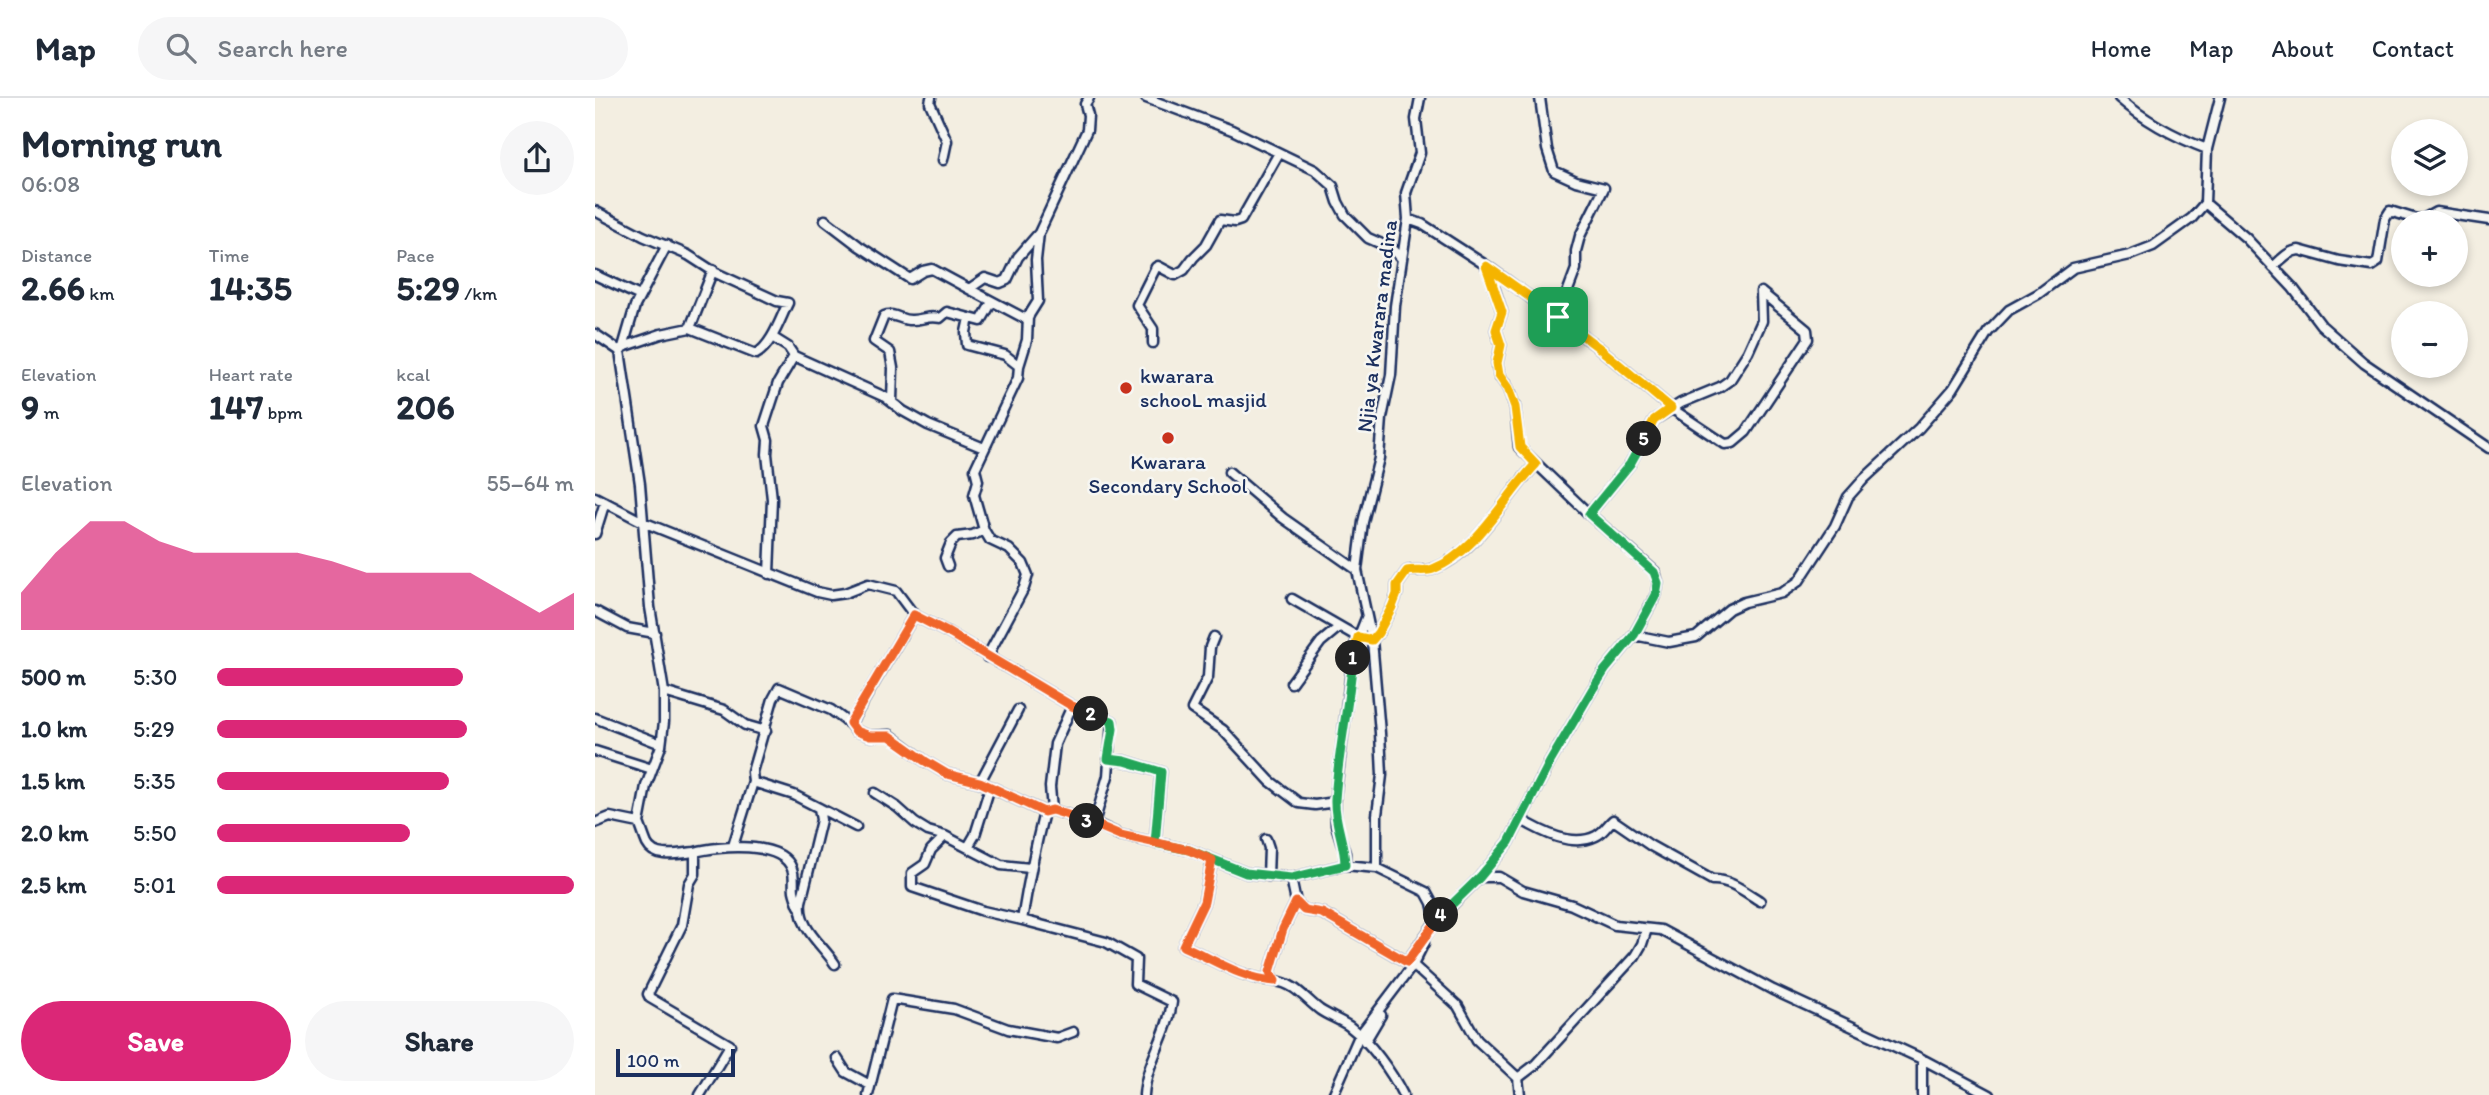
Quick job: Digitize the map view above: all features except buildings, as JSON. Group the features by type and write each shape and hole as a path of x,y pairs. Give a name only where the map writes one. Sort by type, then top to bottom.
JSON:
{"street":[{"path":"931,98 930,103 947,141 943,159"},
{"path":"969,289 985,278 1000,283 1007,280 1018,257 1039,233 1087,130 1088,115 1085,104 1089,98"},
{"path":"1146,98 1232,130 1315,170 1333,186 1345,215 1368,238 1393,249 1402,259"},
{"name":"Njia ya Kwarara madina","path":"1377,868 1377,815 1382,775 1372,640 1357,570 1363,522 1379,458 1382,418 1391,375 1395,306 1408,219 1406,193 1420,153 1416,119 1420,98"},
{"path":"1540,98 1547,149 1554,171 1576,181 1604,188 1580,236 1576,251 1576,269 1558,317"},
{"path":"2119,98 2133,111 2177,138 2207,149"},
{"path":"1634,635 1669,642 1696,637 1729,609 1744,602 1782,593 1799,581 1835,526 1848,497 1945,399 1988,332 2009,310 2073,268 2130,255 2153,246 2192,218 2205,204 2207,149 2220,98"},
{"path":"1153,343 1153,329 1137,305 1156,267 1175,275 1184,270 1213,236 1220,220 1241,220 1279,153"},
{"path":"2205,204 2246,238 2321,325 2364,363 2489,448"},
{"path":"595,211 643,236 667,245 716,274 788,303 772,337 760,353 756,354 690,328 661,334 622,349"},
{"path":"2273,267 2286,255 2299,250 2339,261 2372,266 2378,262 2385,219 2391,211 2416,219 2423,219 2436,212 2489,220"},
{"path":"1408,219 1422,224 1558,317 1671,408 1725,444 1733,443 1746,432 1808,339 1807,330 1761,292 1762,321 1748,352 1730,380 1671,408 1654,420 1630,464 1589,514"},
{"path":"825,220 910,279 932,269 1024,318 1029,316"},
{"path":"987,657 1024,588 1028,575 1023,563 1009,550 990,540 984,530 974,495 978,481 975,469 1018,378 1027,340 1029,316 1038,301 1036,260 1039,233"},
{"path":"667,245 629,321 622,349 643,522 650,607 664,692 661,744 646,786 639,823 648,847 653,852 665,855 733,846 756,848 783,857 792,868 794,891 806,927 835,964"},
{"path":"1333,1095 1362,1039 1436,921 1480,877 1509,842 1592,690 1634,635 1656,595 1658,583 1654,572 1520,447 1515,407 1508,388 1499,375 1497,363 1501,345 1496,330 1502,312 1486,266"},
{"path":"690,328 713,270"},
{"path":"595,275 640,296"},
{"path":"891,401 893,368 890,352 874,341 884,316 891,314 914,321 931,316 940,318 947,312 981,321 992,302"},
{"path":"969,318 967,345 1005,355 1019,366"},
{"path":"595,334 622,349"},
{"path":"772,337 788,347 794,356 891,401 927,425 984,448"},
{"path":"769,574 772,499 768,440 764,426 778,383 794,356"},
{"path":"1292,599 1358,637 1372,640 1392,607 1397,585 1407,571 1417,568 1430,570 1459,554 1536,464"},
{"path":"1229,472 1283,518 1357,570"},
{"path":"595,497 643,522 817,592 831,595 845,593 868,584 893,590 901,596 914,615 1072,706 1112,721 1108,776 1094,823"},
{"path":"595,534 605,502"},
{"path":"948,566 946,558 951,543 957,537 984,530"},
{"path":"595,611 627,628 656,633"},
{"path":"850,723 914,615"},
{"path":"1345,865 1345,853 1336,825 1335,802 1354,648 1366,618"},
{"path":"1291,683 1321,642 1339,627"},
{"path":"1214,637 1210,648 1208,677 1192,709 1223,730 1270,781 1299,803 1314,805 1335,802"},
{"path":"733,846 753,782 752,772 773,699 779,688 831,710 850,723 856,731 870,736 890,736 947,774 980,782 1048,811 1094,823 1120,835 1189,850 1246,873 1291,878 1345,865 1377,868 1426,892 1436,921"},
{"path":"664,692 724,710 745,725 766,730"},
{"path":"1022,920 1029,890 1030,868 1048,811 1055,744 1072,706"},
{"path":"980,782 1018,710"},
{"path":"595,718 661,744"},
{"path":"595,751 652,769"},
{"path":"1108,759 1125,761 1161,772 1155,843"},
{"path":"753,782 794,795 856,827"},
{"path":"968,847 975,835 990,786"},
{"path":"875,793 921,827 937,835 945,836 1001,864 1030,868"},
{"path":"800,909 821,820 819,808"},
{"path":"595,823 610,817 639,823"},
{"path":"1521,819 1554,836 1580,842 1596,836 1613,820 1651,846 1712,880 1721,879 1761,901"},
{"path":"945,836 931,850 925,864 912,873 912,887 983,911 1117,947 1136,958 1135,984 1172,1002 1168,1020 1150,1063 1144,1095"},
{"path":"1266,839 1269,848 1268,876"},
{"path":"695,852 695,874 689,884 682,925 648,994 650,998 711,1036 730,1045 700,1095"},
{"path":"1212,860 1204,902 1183,946 1237,972 1260,980 1282,982 1302,993 1320,1010 1348,1026 1362,1039 1381,1060 1403,1095"},
{"path":"1480,877 1499,877 1523,891 1571,905 1615,925 1661,930 1773,990 1922,1059 1990,1095"},
{"path":"1291,878 1296,902 1304,910 1322,913 1410,964 1458,1006 1477,1040 1518,1078 1520,1095"},
{"path":"1275,981 1270,972 1283,929 1296,902"},
{"path":"1518,1078 1535,1065 1635,956 1647,929"},
{"path":"868,1095 892,999 954,1009 1008,1029 1057,1038 1073,1032"},
{"path":"837,1058 846,1072 870,1085"},
{"path":"1922,1059 1922,1095"}],"place":[{"name":"kwarara schooL masjid","path":"1126,388"},
{"name":"Kwarara Secondary School","path":"1168,438"}],"route":[{"path":"1558,317 1486,266 1502,312 1496,330 1501,345 1497,363 1499,375 1508,388 1515,407 1520,447 1536,464 1459,554 1430,570 1417,568 1407,571 1397,585 1392,607 1378,633 1372,640 1358,637 1354,648 1335,797 1336,825 1345,853 1345,865 1291,878 1246,873 1189,850 1155,843 1161,772 1135,763 1108,759 1112,721 1072,706 914,615 850,723 856,731 870,736 890,736 947,774 980,782 1044,812 1052,810 1094,823 1120,835 1155,843 1189,850 1212,860 1204,902 1183,946 1237,972 1260,980 1275,981 1270,972 1283,929 1296,902 1304,910 1322,913 1407,962 1436,921 1480,877 1509,842 1550,762 1592,690 1634,635 1656,595 1658,583 1654,572 1589,514 1638,453 1654,420 1671,408 1558,317"}]}
